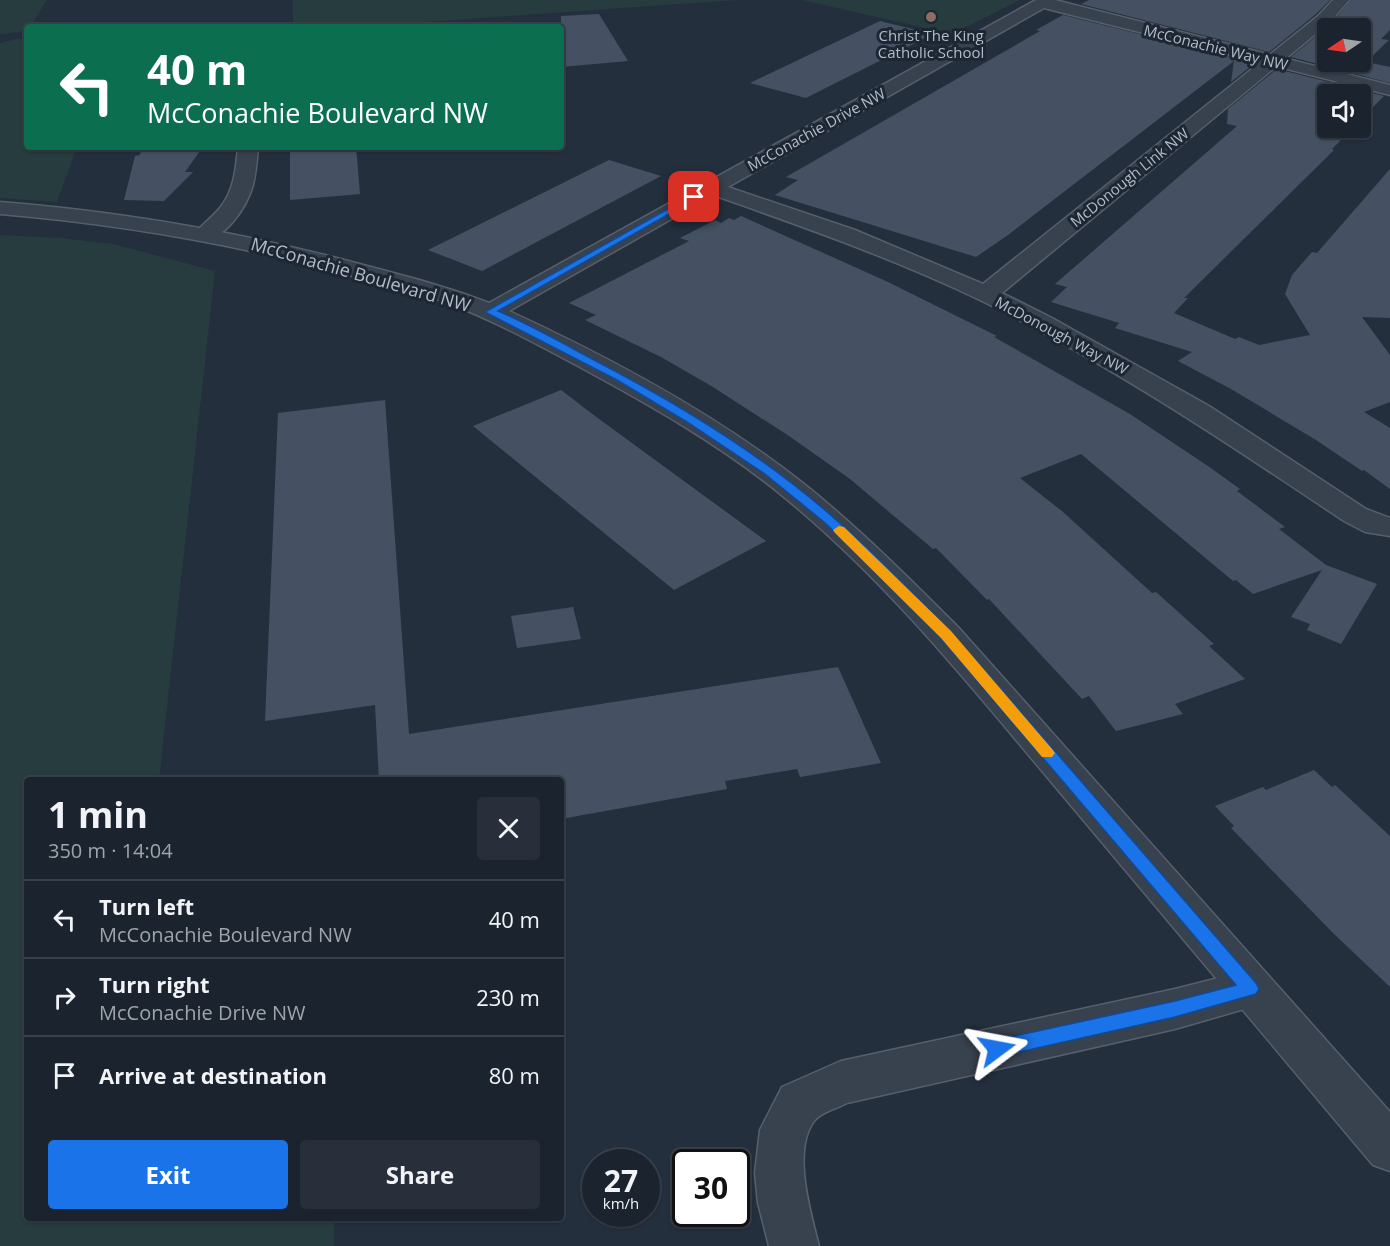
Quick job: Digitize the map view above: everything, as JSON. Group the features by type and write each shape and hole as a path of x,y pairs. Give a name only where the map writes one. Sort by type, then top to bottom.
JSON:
{"street":[{"name":"McDonough Link NW","path":"986,294 1324,19 1341,0"},
{"name":"McConachie Way NW","path":"1045,1 1390,90"},
{"name":"McConachie Drive NW","path":"490,312 1045,1"},
{"path":"207,233 224,218 239,196 247,166 248,150"},
{"name":"McDonough Way NW","path":"711,188 827,228 986,294 1070,338 1190,407 1355,515 1376,525 1390,527"},
{"name":"McConachie Boulevard NW","path":"0,208 99,217 207,233 278,248 464,301 518,323 621,378 769,471 828,519 876,563 946,635 1250,989 1390,1148"},
{"path":"794,1246 783,1203 780,1173 784,1130 799,1103 841,1083 1175,1009 1250,989"}],"green space":[{"path":"0,0 47,0 32,24 24,24 24,31 0,34"},
{"path":"293,0 737,0 395,24 293,24"},
{"name":"Christ The King Catholic School","path":"802,0 1020,0 952,34"},
{"path":"24,39 24,150 76,150 57,202 0,198 0,43"},
{"path":"0,235 61,238 113,244 215,271 159,777 24,777 24,1221 334,1221 334,1246 0,1246"}],"building":[{"path":"1089,0 1330,0 1269,52 1081,4"},
{"path":"1351,0 1390,0 1390,30 1381,39 1389,40 1371,57 1371,18 1336,18"},
{"path":"599,14 628,61 564,67 564,24 561,24 561,16"},
{"path":"1063,15 1255,63 1231,82 1234,61 1008,235 976,257 775,195 798,180 786,177 1040,31 1036,30"},
{"path":"880,21 933,34 806,98 750,83"},
{"path":"1317,35 1317,64 1291,57"},
{"path":"1371,63 1390,67 1390,83 1348,72 1371,72"},
{"path":"1277,69 1336,84 1317,84 1317,138 1343,138 1332,149 1334,150 1184,298 1188,298 1174,313 1235,339 1239,337 1259,345 1310,335 1285,294 1292,275 1312,252 1317,253 1390,169 1390,318 1362,317 1390,355 1390,402 1364,412 1390,428 1390,489 1316,440 1231,389 1178,361 1192,352 1115,328 1119,323 1051,302 1067,287 1055,284 1237,126 1227,124 1228,109"},
{"path":"1371,93 1384,96 1371,109"},
{"path":"141,150 201,150 185,172 193,172 164,201 124,200 135,156 140,155"},
{"path":"290,150 356,150 360,194 290,200"},
{"path":"609,160 661,176 482,271 428,250"},
{"path":"741,216 888,282 997,336 994,337 1130,414 1208,466 1240,489 1237,491 1285,527 1279,529 1326,565 1377,584 1341,644 1307,630 1310,624 1291,617 1322,570 1253,594 1236,580 1233,581 1081,454 1020,478 1063,512 1152,593 1156,592 1214,644 1209,646 1245,679 1175,704 1183,714 1116,731 1089,696 1082,699 989,599 987,600 936,548 933,549 850,479 713,387 661,357 585,320 596,315 569,303 689,241 680,238 715,220 721,223 729,218 734,220"},
{"path":"561,390 766,541 674,590 473,426"},
{"path":"385,400 409,734 838,667 881,763 800,777 797,769 725,781 727,789 564,818 564,777 379,777 375,705 265,721 278,413"},
{"path":"573,607 581,639 517,648 511,616"},
{"path":"1314,770 1332,787 1335,785 1390,836 1390,987 1333,933 1231,828 1234,826 1215,806 1263,787 1266,790"}],"slow traffic":[{"path":"839,530 876,563 946,635 1047,753"}],"place":[{"name":"Christ The King Catholic School","path":"931,17"}],"route":[{"path":"694,197 490,312 518,323 621,378 691,420 769,471 828,519 876,563 946,635 1250,989 1175,1009 997,1049"}]}
